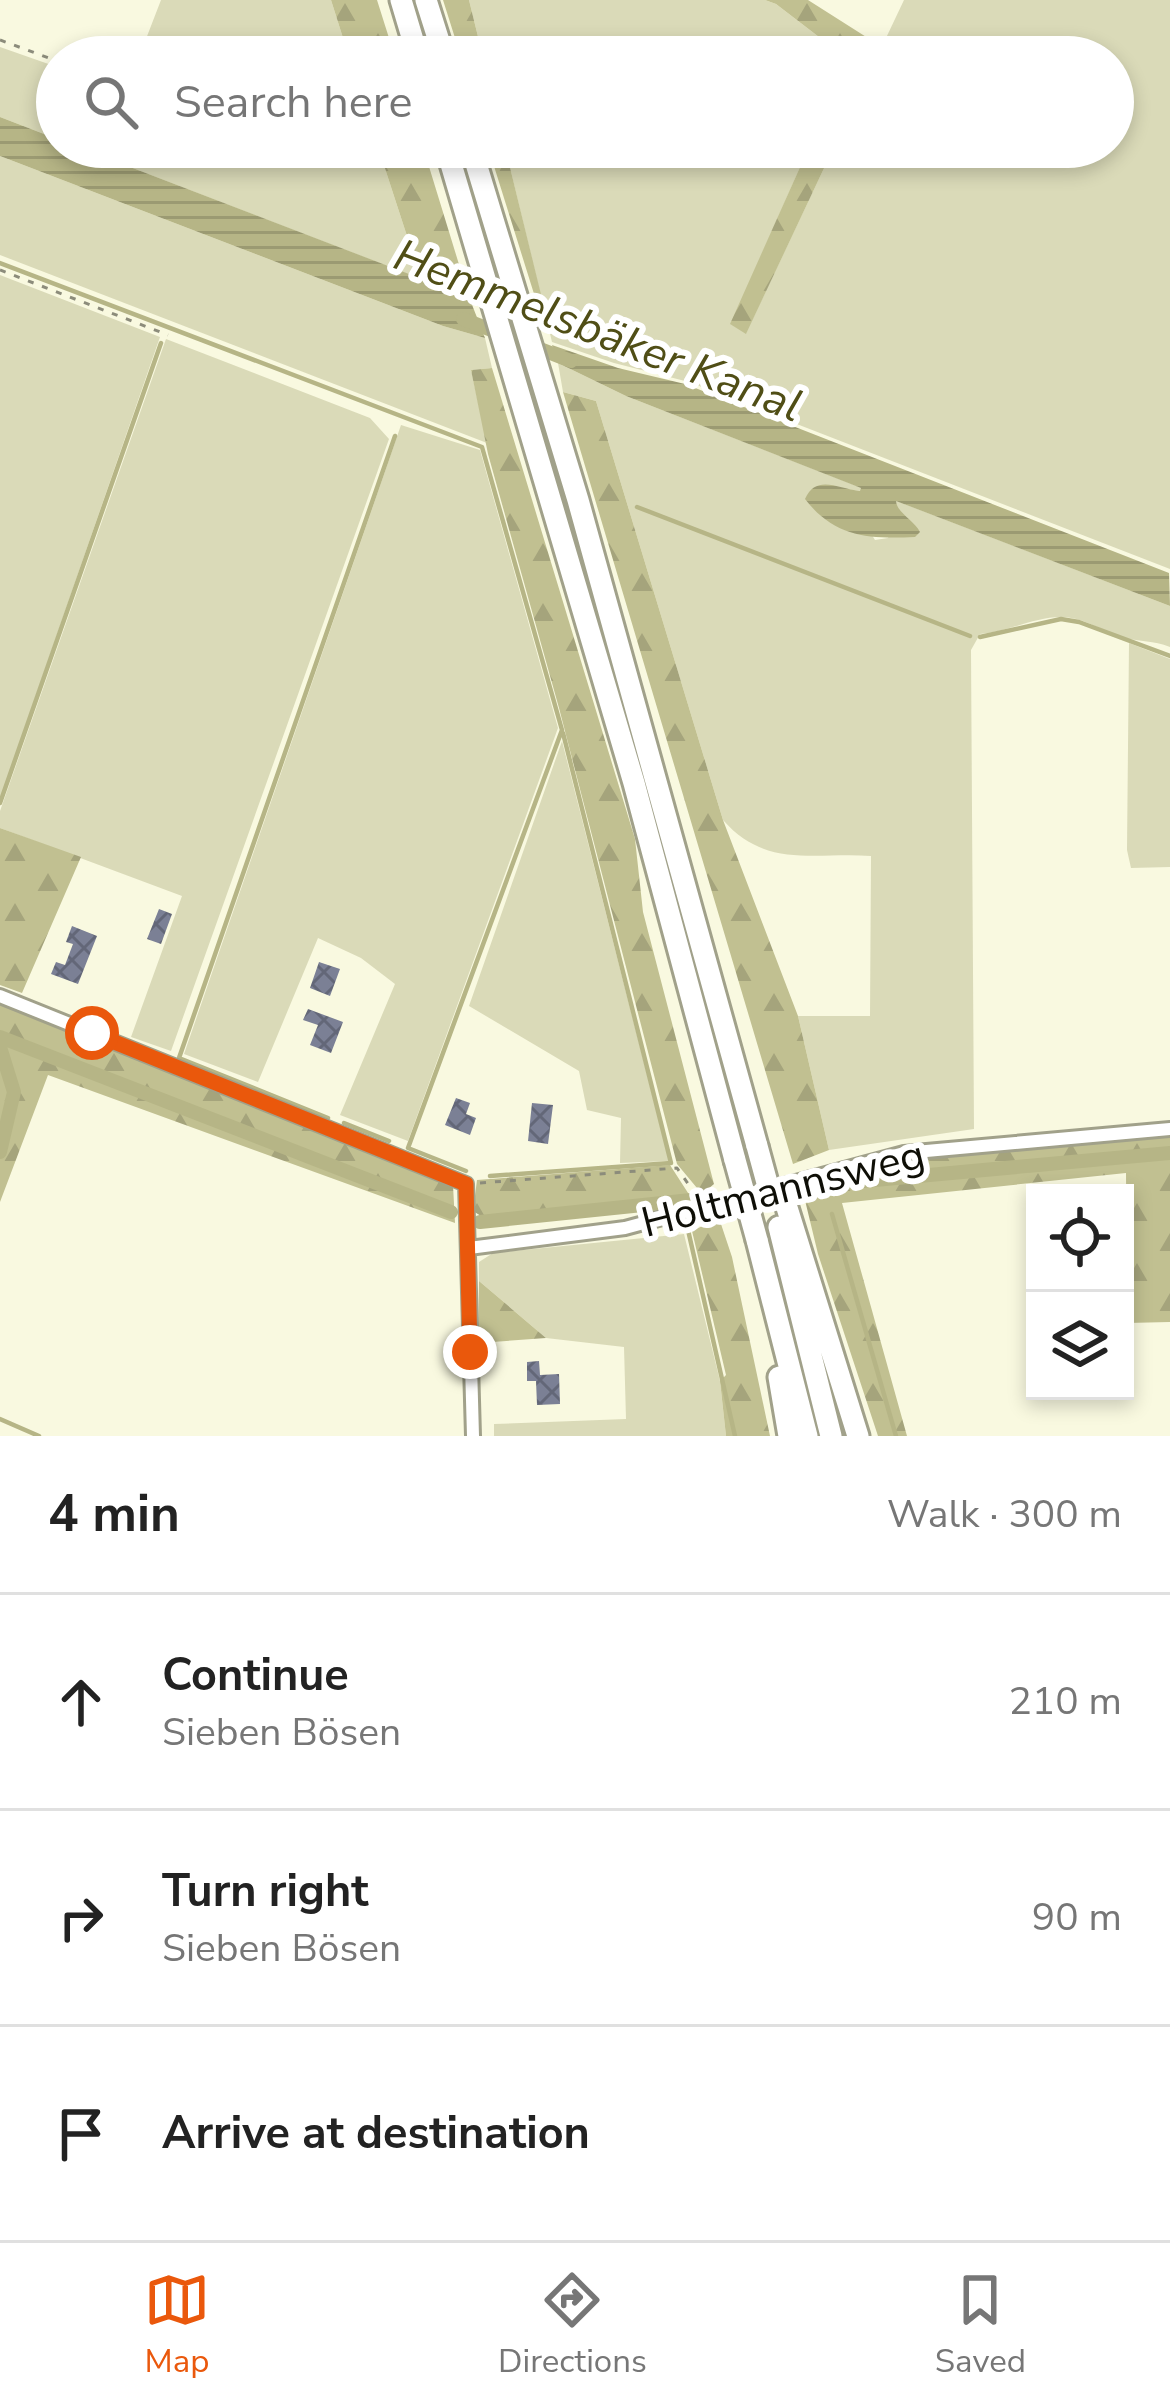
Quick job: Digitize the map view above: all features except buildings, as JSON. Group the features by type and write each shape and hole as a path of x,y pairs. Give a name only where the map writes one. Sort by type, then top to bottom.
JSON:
{"highway":[{"path":"401,0 412,36"},
{"path":"426,0 437,36"},
{"path":"452,168 634,783 807,1436"},
{"path":"477,168 551,410 728,1038 763,1144 831,1436"},
{"path":"778,1200 858,1436"},
{"path":"757,1240 789,1436"}],"street":[{"path":"0,996 466,1184 473,1436"},
{"name":"Holtmannsweg","path":"469,1248 625,1228 904,1154 1170,1129"}],"path":[{"path":"0,40 36,53"},
{"path":"0,270 168,335"},
{"path":"466,1184 677,1168 704,1205"}],"green space":[{"path":"161,0 331,0 342,36 147,36"},
{"path":"331,0 377,0 388,36 342,36"},
{"path":"443,0 469,0 478,36 454,36"},
{"path":"469,0 765,0 818,36 478,36"},
{"path":"765,0 808,0 865,36 818,36"},
{"path":"904,0 1170,0 1170,569 689,382 552,342 510,168 800,168 731,324 746,333 824,168 1134,168 1134,36 887,36"},
{"path":"0,47 36,60 36,131 0,117"},
{"path":"0,156 485,338 492,368 471,370 487,443 0,255"},
{"path":"133,168 385,168 421,279"},
{"path":"385,168 429,168 469,297 421,279"},
{"path":"495,168 510,168 549,327 540,313"},
{"path":"800,168 824,168 746,334 730,324"},
{"path":"0,275 160,337 0,799"},
{"path":"166,339 370,418 389,439 171,1051 131,1037 182,896 0,828 0,811"},
{"path":"558,363 626,396 862,488 843,489 875,540 888,538 898,510 894,500 1170,606 1170,647 1063,617 980,634 971,650 974,1129 829,1150 798,1016 870,1016 871,856 774,852 756,846 723,820 596,401 563,392"},
{"path":"492,368 635,839 643,912 714,1184 702,1194 677,1164 488,454 471,370"},
{"path":"563,392 596,401 723,820 798,1016 829,1150 793,1164"},
{"path":"401,425 480,450 558,728 408,1141 340,1115 395,984 361,958 318,938 258,1082 184,1054"},
{"path":"1129,643 1170,659 1170,867 1131,868 1127,850"},
{"path":"562,741 669,1161 620,1163 621,1118 587,1110 579,1071 469,1006"},
{"path":"0,828 81,857 22,993 0,985"},
{"path":"0,1004 453,1185 455,1223 48,1075 0,1202"},
{"path":"1170,1134 1170,1322 1134,1323 1134,1184 1126,1184 1126,1173 842,1203 907,1436 878,1436 818,1254 803,1192 889,1165 1031,1145"},
{"path":"670,1165 690,1196 481,1216 473,1211 477,1180"},
{"path":"719,1218 732,1257 770,1436 726,1436 720,1381 726,1375 692,1231"},
{"path":"684,1234 720,1381 726,1436 494,1436 494,1424 626,1419 624,1347 546,1338 479,1281 479,1262 493,1253"},
{"path":"479,1281 546,1338 478,1343"}],"shaded area":[{"path":"0,117 36,131 36,168 133,168 469,297 485,338 443,326 0,156"},
{"path":"552,345 685,384 1169,573 1170,606 896,501 920,532 915,537 868,536 841,529 805,499 821,485 861,488 626,396 558,363"}],"waterway":[{"path":"0,263 482,447 562,730 408,1148 466,1171"},
{"name":"Hemmelsbäker Kanal","path":"463,319 571,361"},
{"path":"0,803 161,343"},
{"path":"328,1118 179,1058 395,436"},
{"path":"637,507 970,636"},
{"path":"980,637 1061,619 1170,656"},
{"path":"490,1176 671,1163 563,733"},
{"path":"0,1037 451,1212"},
{"path":"0,1047 14,1092 0,1152"},
{"path":"344,1123 389,1141"},
{"path":"842,1183 1170,1153"},
{"path":"480,1222 691,1200"},
{"path":"832,1214 896,1436"},
{"path":"688,1230 735,1436"},
{"path":"0,1419 39,1436"}],"route":[{"path":"92,1033 466,1184 470,1352"}]}
